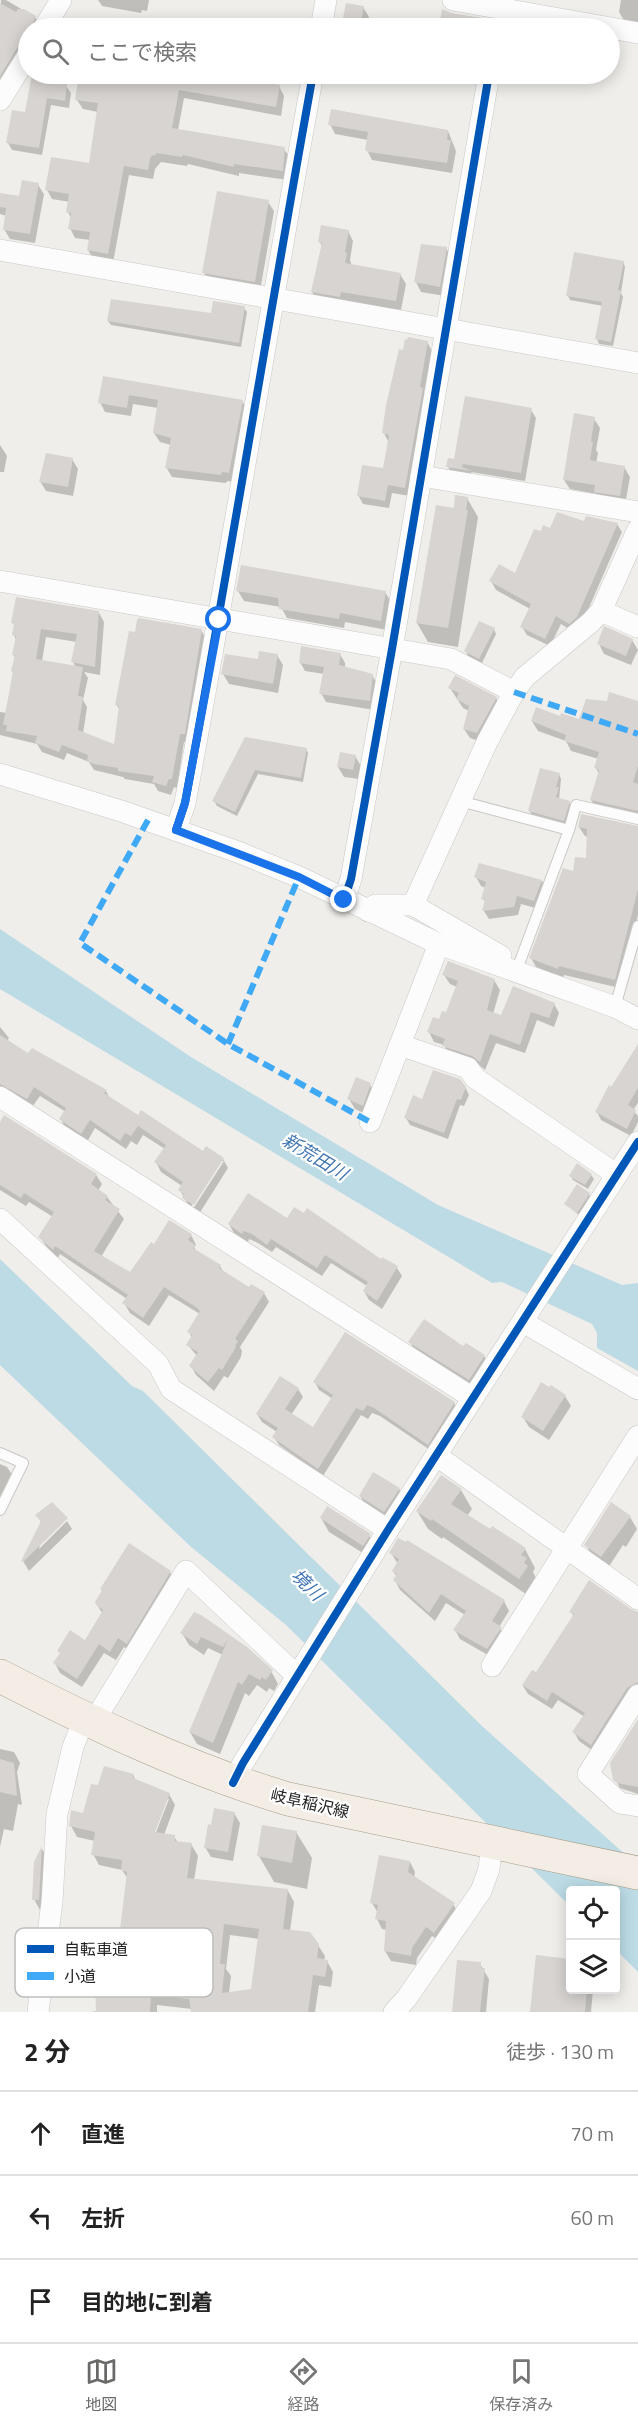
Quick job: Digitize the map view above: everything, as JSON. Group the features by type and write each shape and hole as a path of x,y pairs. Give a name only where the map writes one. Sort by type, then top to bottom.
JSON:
{"main road":[{"name":"岐阜稲沢線","path":"0,1676 88,1721 233,1783 288,1799 638,1873"}],"street":[{"path":"50,18 61,0"},
{"path":"323,18 326,0"},
{"path":"453,0 499,12 539,18"},
{"path":"620,30 638,33"},
{"path":"0,100 18,72"},
{"path":"176,830 185,803 219,620 272,297 311,84"},
{"path":"344,900 351,879 392,649 487,84"},
{"path":"0,250 638,363"},
{"path":"421,476 638,512"},
{"path":"413,905 487,741 514,692 525,677 601,611 638,529"},
{"path":"0,581 451,659 514,692"},
{"path":"601,611 638,627"},
{"path":"0,774 176,830 299,877 439,944 615,1007 638,1019"},
{"path":"368,911 375,904 413,905 505,959 516,972"},
{"path":"370,1122 439,944"},
{"path":"400,1045 468,1068 475,1078 616,1175"},
{"path":"0,1097 472,1398"},
{"path":"233,1783 388,1530 438,1456 472,1398 638,1142"},
{"path":"0,1219 158,1364 171,1389 388,1530"},
{"path":"526,1317 638,1389"},
{"path":"492,1666 638,1436"},
{"path":"438,1456 638,1599"},
{"path":"49,1928 57,1814 73,1747 186,1572 299,1673"},
{"path":"638,1695 588,1774 620,1803 638,1806"},
{"path":"394,2012 406,1999 481,1891 489,1869 494,1843"},
{"path":"38,2012 40,1997"}],"lane":[{"path":"460,801 569,830"},
{"path":"516,972 569,830 576,805 638,819"},
{"path":"615,1007 638,926"},
{"path":"0,1453 23,1463 0,1510"}],"water":[{"name":"新荒田川","path":"0,929 191,1057 438,1205 622,1285 638,1283 638,1371 597,1348 597,1333 592,1324 502,1282 492,1283 0,989"},
{"name":"境川","path":"0,1259 132,1386 143,1391 482,1726 638,1866 638,1972 620,1954 620,1886 566,1886 566,1902 286,1625 190,1546 0,1365"}],"building":[{"path":"0,3 16,12 18,9 24,9 36,16 35,18 18,18 18,47 0,76"},
{"path":"346,3 364,6 362,18 343,18"},
{"path":"442,9 451,13 482,18 441,18"},
{"path":"30,84 67,84 65,101 47,98 39,148 6,143 12,110 25,112"},
{"path":"77,84 280,85 276,107 179,90 172,128 285,147 283,171 234,164 234,167 183,155 182,157 156,153 150,159 148,170 124,166 108,254 87,250 90,232 68,229 71,213 66,212 69,194 45,190 51,157 89,163 98,103 75,100"},
{"path":"331,109 448,130 447,140 451,140 447,163 368,152 365,150 368,132 328,125"},
{"path":"22,180 39,183 30,234 3,230 6,208 0,207 0,193 19,196"},
{"path":"217,191 269,200 255,282 202,273"},
{"path":"321,225 349,230 345,263 401,273 396,301 341,292 340,297 311,292 322,243 318,242"},
{"path":"421,244 447,247 440,287 414,282"},
{"path":"574,252 624,261 611,342 595,339 602,302 566,296"},
{"path":"111,299 211,313 213,301 245,306 239,343 107,321"},
{"path":"408,337 428,341 420,387 423,388 405,488 388,485 385,501 357,496 362,465 383,468 389,435 382,433 386,405 399,349 403,350 405,339 407,340"},
{"path":"103,376 243,400 229,473 222,472 221,475 165,468 171,438 153,433 158,400 129,395 127,408 98,403"},
{"path":"465,396 532,408 521,473 463,464 462,467 472,471 446,467 448,458 454,459"},
{"path":"574,413 595,417 590,460 625,466 620,496 594,492 595,485 563,480"},
{"path":"46,453 73,458 68,487 39,482"},
{"path":"455,495 468,497 466,510 468,510 448,628 416,623 436,505 454,508"},
{"path":"557,512 584,521 586,516 618,523 577,617 569,624 556,616 545,639 520,627 531,604 489,581 499,564 515,573 534,529 541,531 543,525 550,528"},
{"path":"241,565 386,591 381,621 340,613 339,619 279,609 278,598 236,591"},
{"path":"16,597 99,611 95,667 71,662 77,634 41,629 36,659 83,667 78,696 83,697 78,730 114,744 119,706 115,705 129,631 135,632 137,620 139,618 202,629 185,734 180,734 172,779 169,779 166,786 152,782 154,776 118,771 118,768 94,764 87,761 88,755 62,745 59,752 35,743 37,736 6,731 7,725 3,725 15,655 12,655 16,636 12,635 14,624 11,623"},
{"path":"479,621 495,628 479,659 464,651"},
{"path":"604,626 633,639 626,656 597,644"},
{"path":"301,646 341,653 339,665 373,674 370,701 319,694 324,667 299,663"},
{"path":"259,651 278,654 273,684 221,674 225,654 258,659"},
{"path":"455,675 497,697 477,733 463,729 469,706 456,699 459,693 448,688"},
{"path":"609,692 638,701 638,766 633,782 638,784 638,811 590,800 599,770 594,768 599,752 564,741 566,735 531,721 536,707 560,716 561,713 579,719 586,699 607,701"},
{"path":"245,737 307,748 301,778 255,770 235,812 212,801"},
{"path":"340,752 356,755 353,770 337,767"},
{"path":"540,768 560,773 556,797 570,801 564,821 528,811"},
{"path":"581,814 638,826 638,889 615,980 559,966 558,969 529,958 563,868 573,871 575,857 586,858 587,829 578,827"},
{"path":"479,863 542,880 534,901 517,896 514,907 482,911 485,900 481,899 486,882 474,877"},
{"path":"448,961 495,979 487,1010 501,1015 513,986 555,1003 549,1018 531,1012 520,1045 490,1034 480,1062 472,1056 442,1046 445,1039 427,1032 433,1017 439,1019 442,1011 446,1012 458,981 442,975"},
{"path":"0,1035 28,1053 32,1048 107,1090 104,1093 138,1115 141,1110 203,1151 206,1146 224,1158 194,1205 182,1198 184,1194 178,1190 183,1182 154,1162 166,1145 138,1126 131,1136 125,1133 120,1141 90,1120 81,1134 59,1119 66,1108 34,1087 27,1099 0,1084"},
{"path":"638,1044 638,1088 628,1105 636,1110 627,1129 595,1112 609,1085 611,1087"},
{"path":"433,1070 460,1079 466,1087 461,1100 457,1099 444,1133 404,1118 413,1095 422,1099"},
{"path":"356,1077 371,1083 363,1106 347,1099"},
{"path":"4,1115 97,1174 91,1184 108,1196 105,1200 120,1209 94,1251 130,1272 151,1242 154,1244 169,1220 192,1234 188,1240 195,1245 193,1248 221,1265 219,1268 249,1287 251,1284 265,1292 235,1339 238,1341 236,1347 222,1370 219,1368 208,1382 189,1366 198,1352 186,1345 192,1335 187,1332 200,1311 196,1307 164,1287 143,1318 122,1303 128,1295 55,1246 53,1250 38,1237 54,1212 24,1193 21,1198 0,1185 0,1122"},
{"path":"577,1163 592,1174 585,1185 569,1176"},
{"path":"577,1184 590,1193 577,1213 564,1204"},
{"path":"248,1193 287,1218 294,1207 304,1213 307,1208 381,1259 382,1257 398,1266 377,1301 363,1291 368,1282 325,1255 317,1268 271,1239 267,1245 252,1234 244,1231 242,1234 228,1224"},
{"path":"424,1319 463,1346 466,1343 485,1355 469,1380 408,1342"},
{"path":"345,1332 455,1402 428,1445 367,1405 363,1411 356,1408 318,1469 272,1437 278,1428 256,1414 280,1376 299,1388 285,1409 313,1427 333,1395 313,1382"},
{"path":"541,1382 549,1387 551,1385 566,1395 543,1431 521,1417"},
{"path":"373,1472 400,1488 384,1512 359,1496"},
{"path":"441,1475 462,1489 451,1504 490,1529 492,1526 526,1548 521,1555 527,1558 524,1563 528,1566 519,1579 432,1519 431,1521 416,1511"},
{"path":"52,1502 68,1518 23,1562 21,1561 41,1521 35,1515"},
{"path":"611,1502 631,1516 601,1557 584,1545"},
{"path":"327,1506 371,1534 363,1546 320,1518"},
{"path":"398,1538 406,1542 407,1540 505,1600 492,1621 502,1627 487,1649 453,1630 466,1611 441,1594 429,1613 393,1580 397,1574 392,1571 399,1559 389,1553"},
{"path":"129,1543 171,1571 127,1644 118,1638 110,1652 99,1644 77,1679 53,1663 60,1653 57,1651 70,1630 85,1640 103,1610 95,1602 102,1590 100,1589"},
{"path":"589,1580 638,1612 638,1682 627,1688 591,1745 572,1732 585,1713 552,1692 547,1701 522,1685 532,1670 536,1672 574,1614 569,1612"},
{"path":"194,1612 247,1647 273,1670 266,1680 262,1677 260,1680 249,1674 242,1685 238,1682 213,1743 189,1732 228,1639 223,1647 201,1637 197,1644 180,1633"},
{"path":"638,1719 638,1787 617,1783 613,1780 610,1763"},
{"path":"0,1759 14,1763 17,1796 0,1792"},
{"path":"104,1766 134,1774 133,1778 170,1793 155,1832 175,1835 175,1841 192,1843 187,1878 288,1889 283,1929 310,1932 319,1944 317,1958 328,1960 325,1977 313,1975 308,2012 191,2012 189,1999 170,1997 213,1997 213,1928 120,1928 127,1872 121,1870 122,1860 91,1855 95,1832 69,1826 71,1810 83,1813 91,1784 98,1785","holes":["224,1924 259,1929 251,1989 222,1993 225,1964 220,1964"]},
{"path":"214,1808 235,1812 228,1852 204,1848 208,1824 211,1825"},
{"path":"262,1825 297,1831 292,1863 257,1856"},
{"path":"42,1846 39,1900 32,1900 34,1862"},
{"path":"379,1855 410,1861 408,1872 455,1903 434,1933 426,1927 412,1948 411,1956 384,1951 386,1921 375,1919 378,1905 370,1903"},
{"path":"536,1955 566,1959 566,1994 587,1994 585,2012 530,2012"},
{"path":"457,1960 481,1962 481,1968 485,1968 480,2012 452,2012"},
{"path":"96,1997 151,1997 150,2012 96,2012"}],"marked path":[{"path":"514,692 638,734"},
{"path":"148,820 80,943 228,1044 370,1122"},
{"path":"228,1044 299,877"}],"cycle path":[{"path":"176,830 185,803 202,712 311,84"},
{"path":"344,900 351,879 392,649 487,84"},
{"path":"233,1783 243,1763 388,1530 638,1142"}],"route":[{"path":"219,620 185,803 176,830 299,877 344,900"}]}
